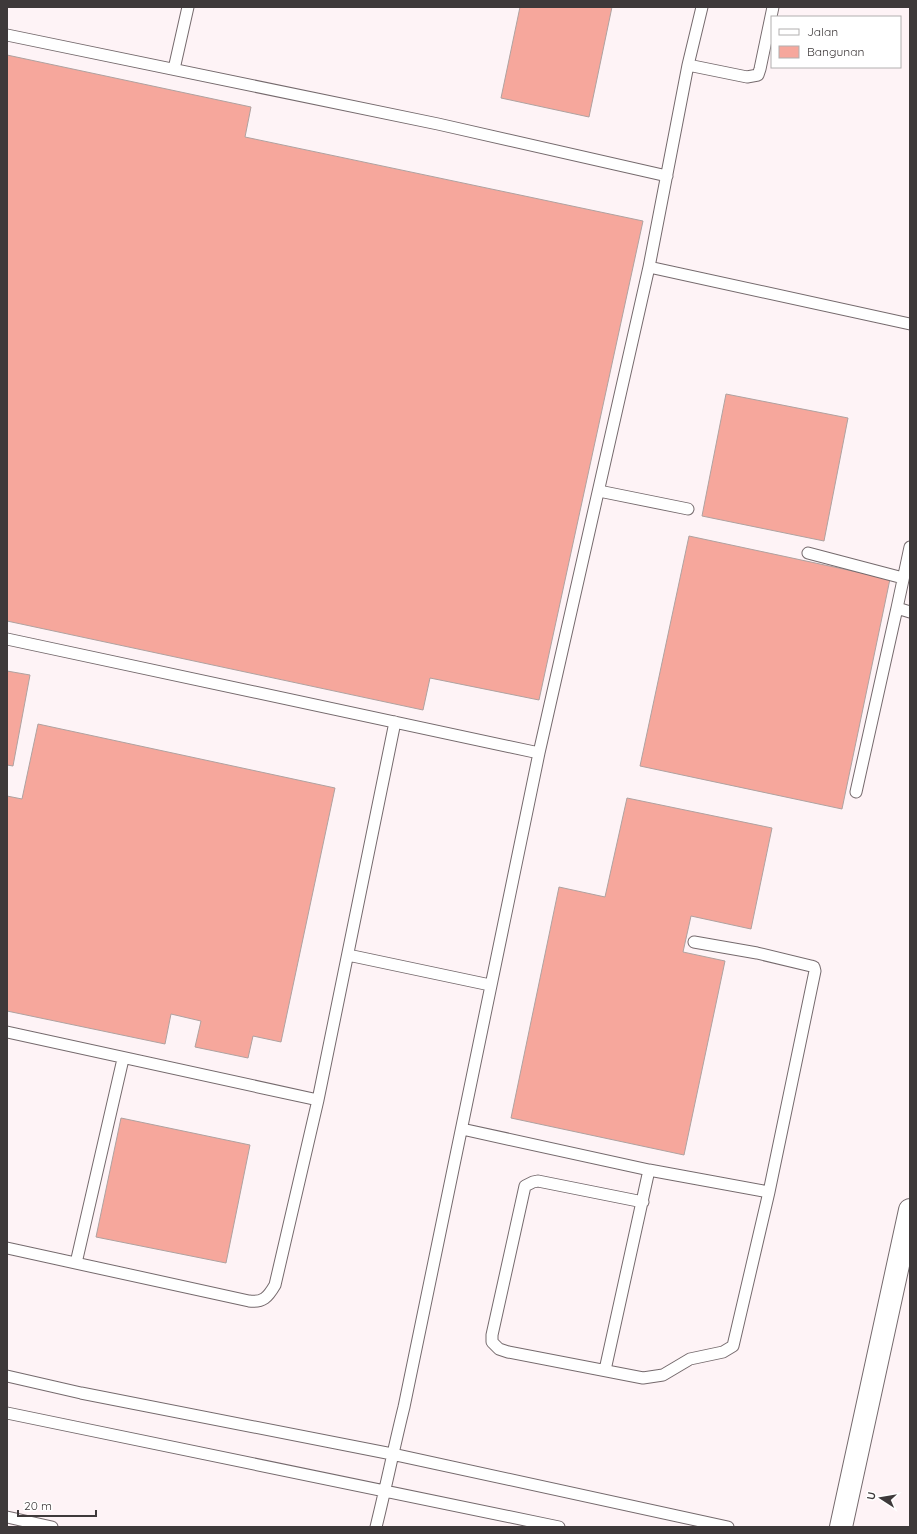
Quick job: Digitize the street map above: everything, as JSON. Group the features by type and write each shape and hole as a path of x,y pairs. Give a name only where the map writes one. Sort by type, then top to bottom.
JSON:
{"street":[{"path":"841,1527 910,1210"}],"lane":[{"path":"174,69 188,7"},
{"path":"376,1527 404,1407 539,753 649,267 688,65 702,7"},
{"path":"688,65 747,77 758,74 771,17"},
{"path":"7,34 438,124 667,176"},
{"path":"649,267 910,324"},
{"path":"599,491 688,509"},
{"path":"856,792 910,547"},
{"path":"808,553 903,578"},
{"path":"897,608 910,612"},
{"path":"7,639 539,753"},
{"path":"7,1248 249,1301 258,1302 270,1295 275,1285 318,1100 395,722"},
{"path":"643,1202 538,1181 525,1186 492,1335 492,1342 499,1349 508,1352 643,1378 663,1375 690,1359 723,1352 733,1346 769,1192 815,971 814,967 694,942"},
{"path":"348,955 490,985"},
{"path":"7,1032 318,1100"},
{"path":"76,1263 122,1058"},
{"path":"462,1129 649,1170 769,1192"},
{"path":"605,1370 649,1170"},
{"path":"7,1376 89,1395 392,1454 728,1527"},
{"path":"7,1413 558,1527"},
{"path":"7,1517 52,1527"}],"building":[{"path":"520,7 612,7 589,117 501,98"},
{"path":"7,55 251,107 245,137 643,221 539,700 430,678 423,710 7,621"},
{"path":"726,394 848,418 824,541 702,516"},
{"path":"689,536 890,579 842,809 640,766"},
{"path":"7,671 30,675 13,766 7,765"},
{"path":"38,724 335,788 281,1042 253,1036 248,1058 195,1047 201,1021 171,1014 165,1044 7,1011 7,796 22,799"},
{"path":"627,798 772,828 751,929 691,916 683,952 725,961 684,1155 511,1118 559,887 605,897"},
{"path":"121,1118 250,1145 226,1263 96,1237"}]}
